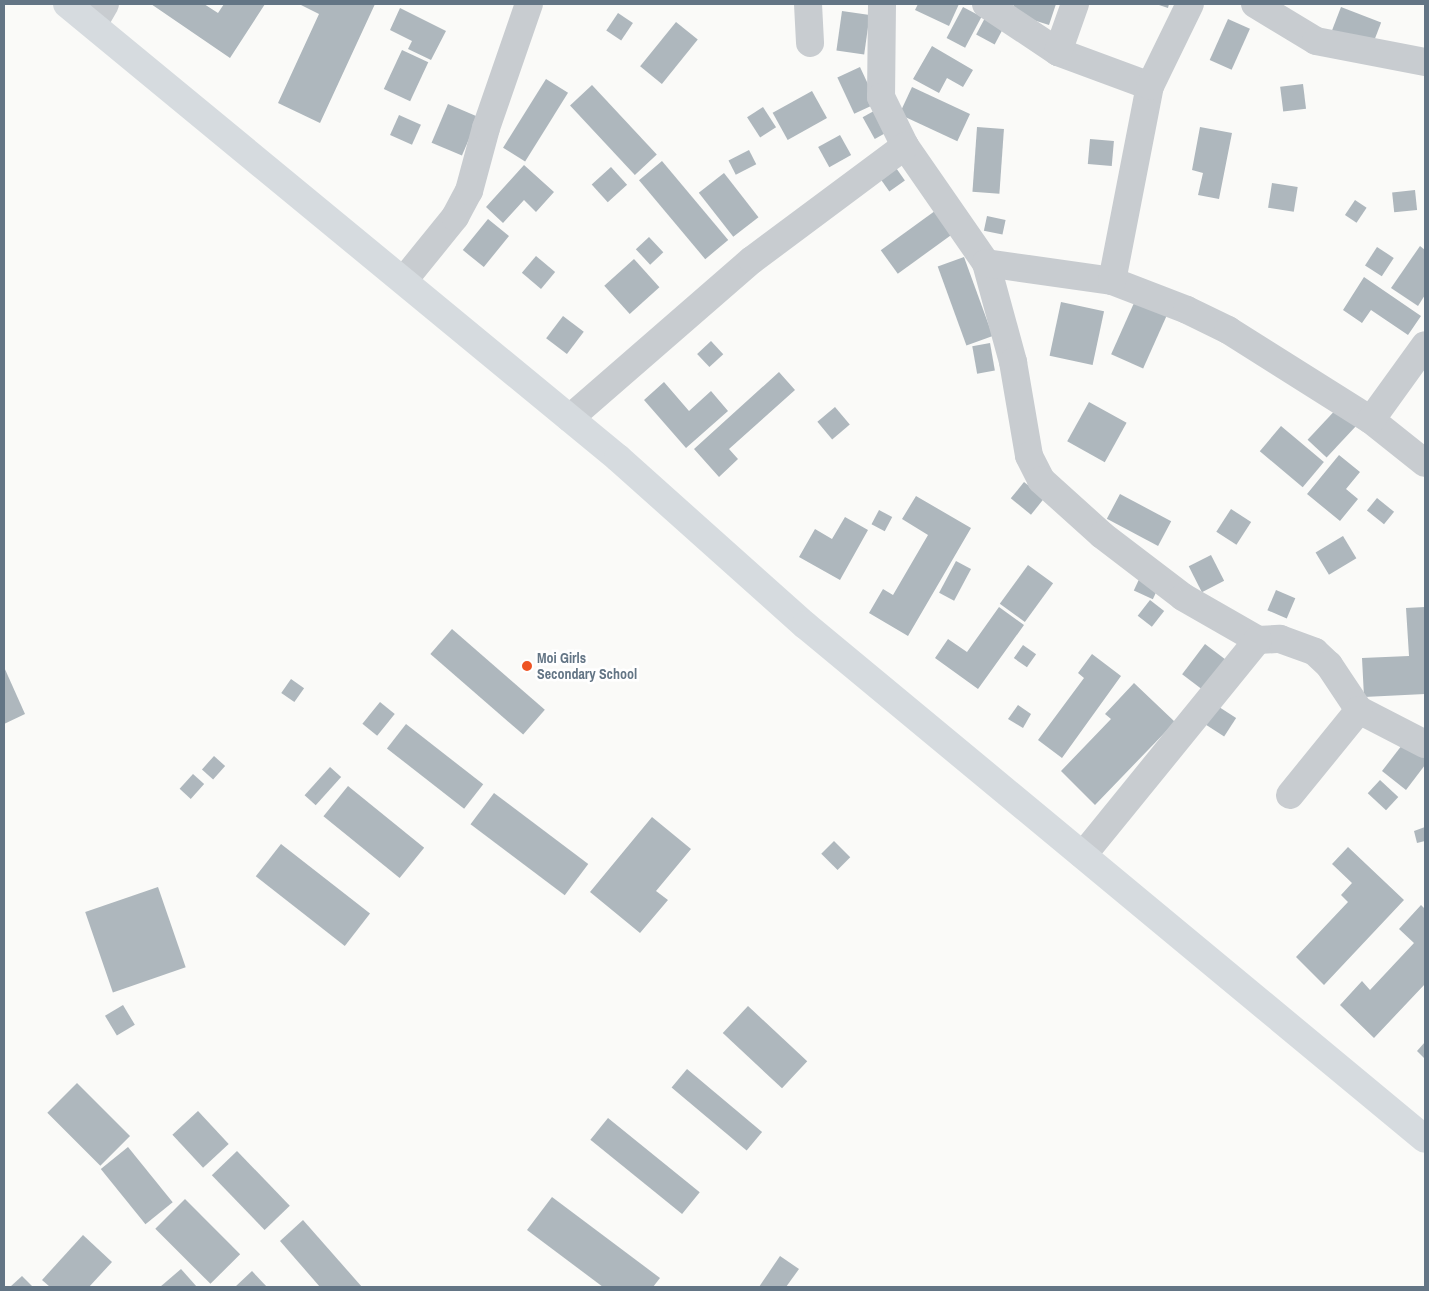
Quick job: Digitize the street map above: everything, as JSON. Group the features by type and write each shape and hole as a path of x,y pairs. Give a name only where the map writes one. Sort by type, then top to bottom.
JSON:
{"main road":[{"path":"67,4 99,14 404,280 570,418 805,625 1425,1138"}],"street":[{"path":"404,280 455,217 470,191 486,128 530,4"},
{"path":"808,4 810,43"},
{"path":"882,4 881,97 905,146 986,263 1012,362 1029,456 1041,480 1102,535 1183,597 1258,640 1280,640 1315,652 1330,664 1360,710 1425,744"},
{"path":"986,4 1058,52 1150,86"},
{"path":"1058,52 1075,4"},
{"path":"1112,281 1150,86 1190,4"},
{"path":"1255,4 1316,41 1425,62"},
{"path":"570,418 752,260 905,146"},
{"path":"986,263 1112,281 1228,330 1371,420 1425,463"},
{"path":"1371,420 1425,345"},
{"path":"1083,855 1258,640"},
{"path":"1290,795 1360,710"},
{"path":"1386,722 1425,716"}],"building":[{"path":"151,4 204,4 218,13 224,4 265,4 230,58"},
{"path":"299,4 375,4 320,123 278,103 319,14"},
{"path":"918,4 959,4 949,26 915,10"},
{"path":"1014,4 1056,4 1049,25 1011,13"},
{"path":"1156,4 1169,4 1168,8"},
{"path":"963,7 982,17 965,48 947,38"},
{"path":"1341,7 1381,22 1370,50 1330,35"},
{"path":"400,8 446,31 431,60 408,49 412,41 390,30"},
{"path":"842,11 870,15 864,55 836,51"},
{"path":"618,13 633,23 621,40 606,30"},
{"path":"986,16 1005,26 995,44 976,35"},
{"path":"1228,19 1250,29 1232,70 1210,60"},
{"path":"676,22 698,40 662,84 640,66"},
{"path":"932,46 973,70 963,87 947,78 939,93 913,79"},
{"path":"402,50 428,62 410,101 384,89"},
{"path":"860,67 877,103 854,114 837,78"},
{"path":"546,79 568,93 525,161 503,148"},
{"path":"1303,84 1306,109 1283,112 1280,87"},
{"path":"592,85 657,154 635,175 570,105"},
{"path":"912,87 970,114 957,141 899,114"},
{"path":"812,91 827,118 788,140 773,113"},
{"path":"448,104 478,117 462,156 432,143"},
{"path":"763,107 776,127 760,137 747,117"},
{"path":"881,107 893,129 875,139 863,117"},
{"path":"399,115 421,125 412,145 390,135"},
{"path":"977,127 1004,129 999,194 972,192"},
{"path":"1200,127 1232,133 1219,199 1198,195 1203,173 1192,170"},
{"path":"840,135 851,155 829,167 818,147"},
{"path":"1090,139 1114,141 1112,166 1088,164"},
{"path":"749,150 756,164 736,175 729,160"},
{"path":"662,161 728,240 705,259 639,180"},
{"path":"524,165 554,192 536,212 524,200 503,223 486,207"},
{"path":"894,165 905,181 889,191 878,176"},
{"path":"611,167 627,185 608,202 592,184"},
{"path":"724,173 758,217 733,237 699,193"},
{"path":"1272,183 1298,187 1294,212 1268,208"},
{"path":"1415,190 1417,210 1394,212 1392,192"},
{"path":"1355,200 1367,208 1357,223 1345,215"},
{"path":"939,208 956,231 898,274 881,250"},
{"path":"987,216 1006,220 1002,235 984,231"},
{"path":"488,219 509,236 484,267 463,250"},
{"path":"649,237 663,252 650,265 636,249"},
{"path":"1420,246 1425,250 1425,295 1418,306 1391,288"},
{"path":"1377,247 1394,258 1382,276 1365,265"},
{"path":"536,256 555,272 541,289 522,273"},
{"path":"964,257 993,336 966,346 938,267"},
{"path":"634,259 659,287 630,314 604,286"},
{"path":"1364,277 1421,316 1408,335 1371,310 1362,323 1343,310"},
{"path":"1138,294 1170,308 1143,369 1111,354"},
{"path":"1061,302 1104,311 1093,365 1050,356"},
{"path":"563,316 584,332 567,354 546,338"},
{"path":"711,341 723,354 709,367 697,354"},
{"path":"990,343 995,371 977,374 972,346"},
{"path":"779,372 795,390 729,449 738,459 719,477 694,449"},
{"path":"664,382 689,411 711,391 728,411 686,448 644,400"},
{"path":"1089,402 1127,423 1105,462 1067,441"},
{"path":"1341,404 1360,422 1327,458 1308,440"},
{"path":"835,407 850,425 832,439 817,422"},
{"path":"1281,426 1324,462 1303,487 1260,451"},
{"path":"1339,455 1360,472 1346,489 1358,499 1340,521 1307,494"},
{"path":"1024,482 1044,498 1031,515 1011,498"},
{"path":"1120,494 1171,521 1158,546 1107,519"},
{"path":"916,496 971,528 908,636 869,613 883,589 893,595 928,535 902,519"},
{"path":"1377,498 1394,512 1384,524 1367,510"},
{"path":"1231,509 1251,522 1236,545 1216,532"},
{"path":"879,510 892,517 885,531 871,524"},
{"path":"845,517 868,530 840,580 799,557 815,529 832,539"},
{"path":"1343,536 1356,558 1329,575 1316,552"},
{"path":"1211,555 1224,581 1202,592 1189,566"},
{"path":"956,561 971,569 954,601 939,593"},
{"path":"1028,565 1053,583 1025,622 1000,604"},
{"path":"1141,575 1160,584 1153,599 1134,590"},
{"path":"1276,590 1295,598 1287,618 1267,610"},
{"path":"1150,600 1164,611 1152,627 1138,616"},
{"path":"999,607 1024,625 978,689 935,658 948,639 967,652"},
{"path":"1425,607 1425,694 1364,697 1362,658 1409,656 1406,608"},
{"path":"452,629 545,710 523,735 430,654"},
{"path":"1205,644 1226,660 1203,690 1182,674"},
{"path":"1023,645 1036,654 1027,667 1014,658"},
{"path":"1092,654 1121,676 1062,758 1038,740 1084,678 1078,673"},
{"path":"4,667 25,714 4,724"},
{"path":"291,679 304,688 294,702 281,693"},
{"path":"1134,683 1175,722 1095,805 1061,771 1111,719 1105,714"},
{"path":"380,702 395,714 377,736 362,724"},
{"path":"1018,705 1031,714 1023,728 1008,719"},
{"path":"1216,705 1236,718 1224,737 1204,723"},
{"path":"406,724 483,784 464,809 387,748"},
{"path":"1409,736 1425,749 1425,765 1406,790 1382,771"},
{"path":"214,756 225,766 213,779 202,769"},
{"path":"330,767 341,777 316,805 305,795"},
{"path":"193,774 204,784 191,799 180,789"},
{"path":"1380,780 1398,797 1386,810 1368,793"},
{"path":"348,786 424,848 400,878 323,816"},
{"path":"494,793 588,864 565,895 471,824"},
{"path":"652,817 691,849 656,891 668,900 640,933 590,892"},
{"path":"1425,827 1425,841 1417,843 1414,831"},
{"path":"834,841 850,857 838,870 821,854"},
{"path":"281,844 370,914 345,946 256,876"},
{"path":"1348,847 1404,900 1324,985 1296,957 1348,902 1341,895 1352,883 1332,864"},
{"path":"158,887 186,967 113,992 85,912"},
{"path":"1421,905 1425,909 1425,984 1374,1038 1340,1005 1362,981 1370,990 1414,943 1399,929"},
{"path":"123,1005 135,1025 117,1036 105,1016"},
{"path":"748,1006 807,1061 782,1088 723,1033"},
{"path":"1425,1042 1425,1059 1417,1051"},
{"path":"687,1069 762,1132 747,1150 672,1087"},
{"path":"77,1083 130,1136 100,1166 47,1113"},
{"path":"198,1111 229,1144 203,1168 172,1135"},
{"path":"608,1118 700,1192 682,1214 590,1140"},
{"path":"128,1147 173,1202 145,1224 101,1169"},
{"path":"237,1151 290,1206 265,1230 212,1175"},
{"path":"552,1197 660,1278 653,1287 603,1287 527,1230"},
{"path":"185,1199 240,1254 210,1284 155,1229"},
{"path":"303,1220 362,1287 320,1287 280,1241"},
{"path":"83,1235 112,1262 89,1287 50,1287 42,1280"},
{"path":"780,1256 799,1269 786,1287 759,1287"},
{"path":"181,1269 197,1287 160,1287"},
{"path":"252,1271 267,1287 235,1287"},
{"path":"22,1276 33,1287 10,1287"}],"place":[{"name":"Moi Girls Secondary School","path":"527,666"}]}
